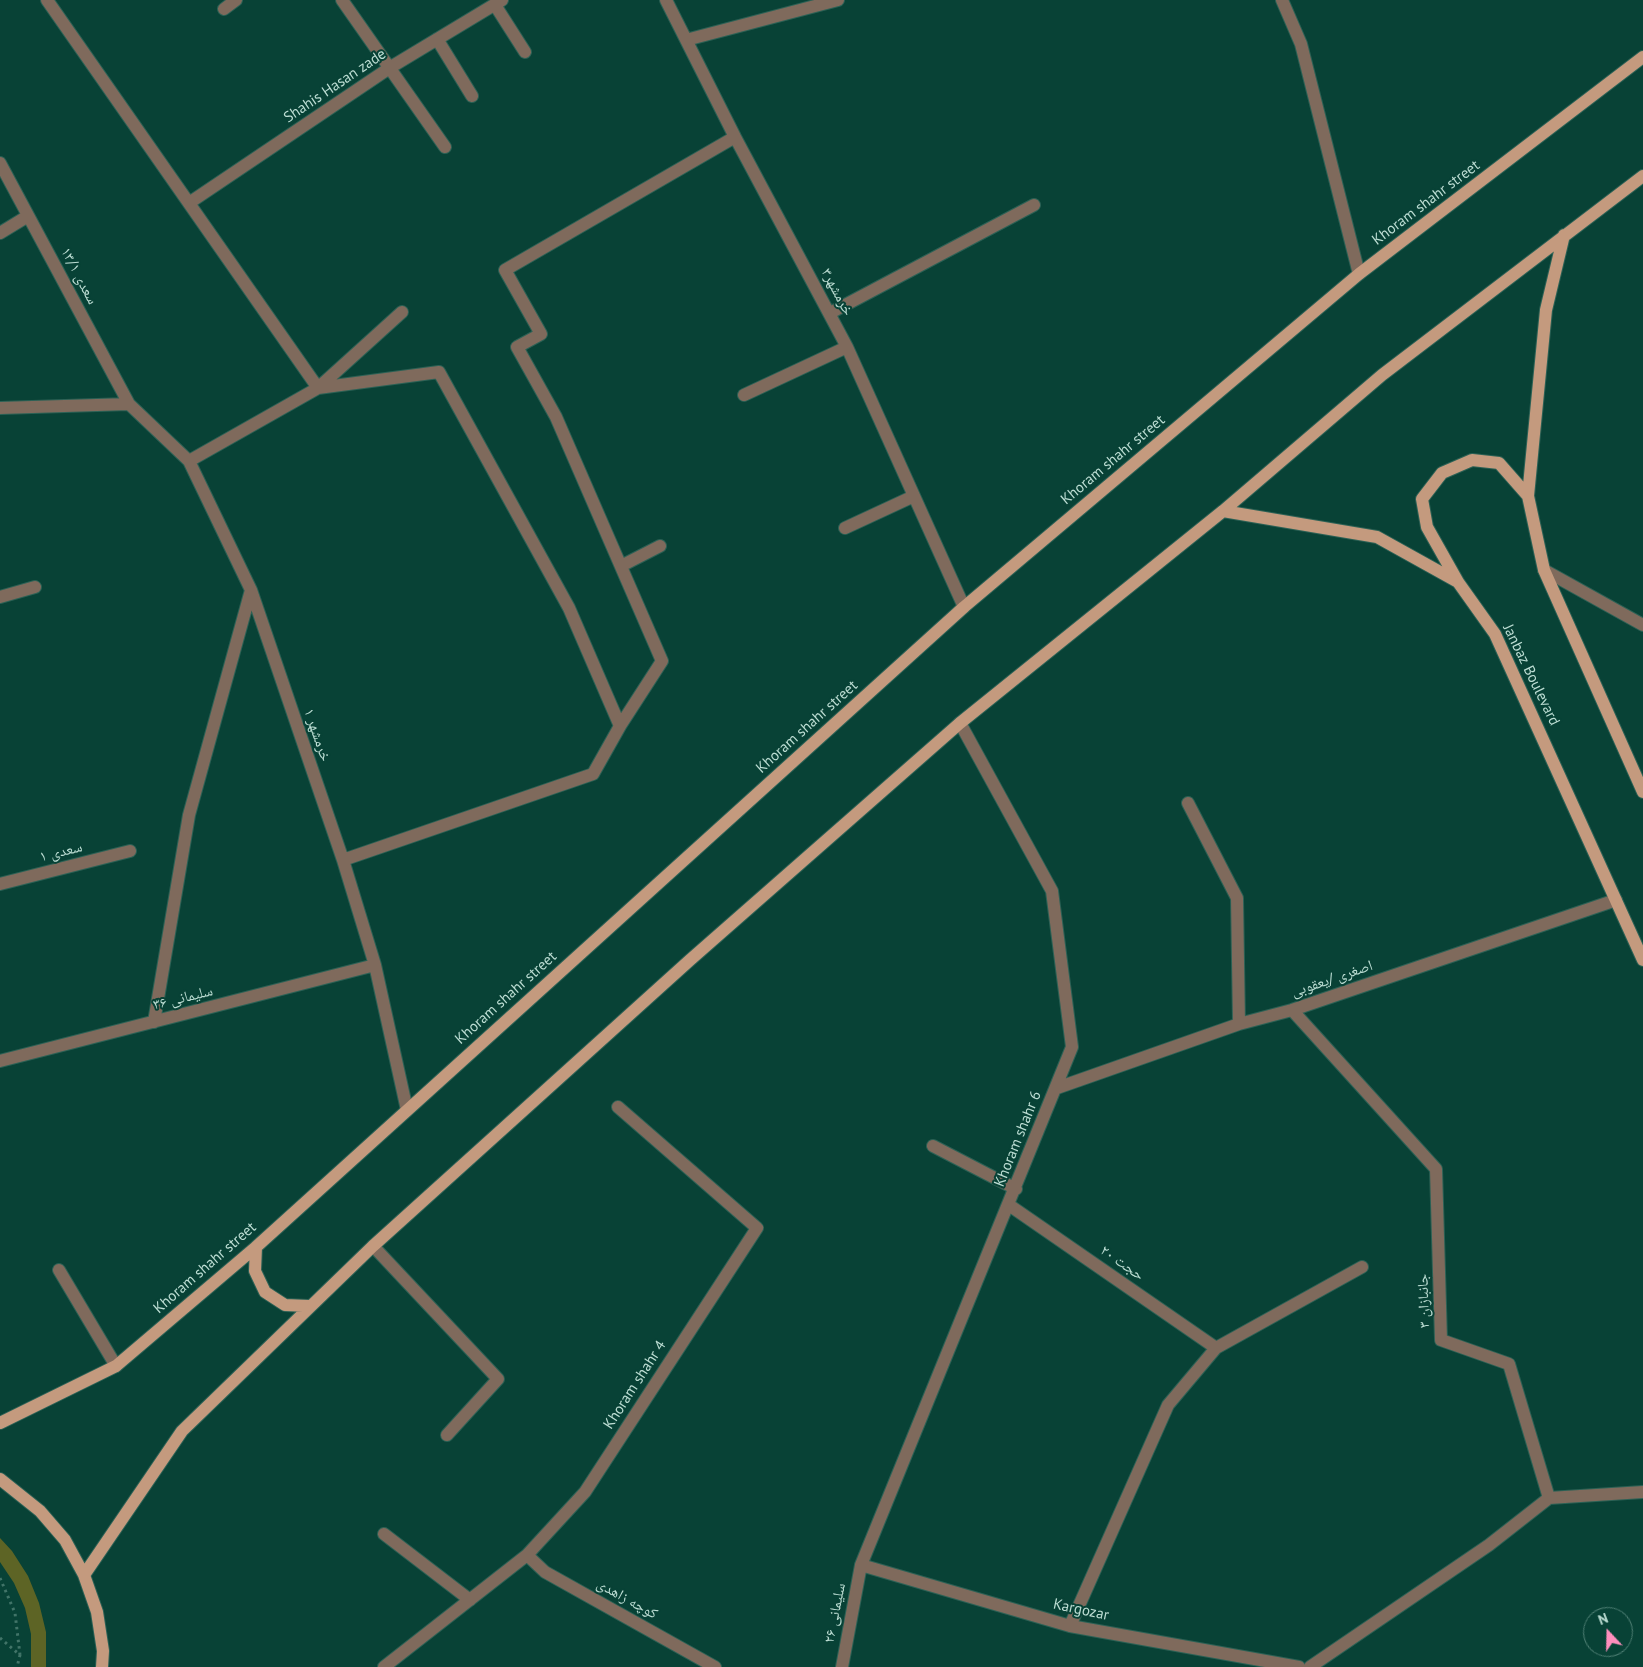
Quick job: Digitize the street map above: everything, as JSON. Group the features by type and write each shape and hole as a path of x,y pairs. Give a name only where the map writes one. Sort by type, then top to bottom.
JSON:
{"main road":[{"name":"Khoram shahr street","path":"0,1423 116,1366 256,1247 964,607 1359,274 1643,57"},
{"path":"84,1575 182,1431 373,1246 690,960 960,723 999,694 1223,510 1382,375 1643,176"},
{"path":"1564,235 1546,310 1528,496 1544,570 1643,792"},
{"path":"1458,582 1427,527 1422,499 1442,473 1472,460 1499,463 1528,496"},
{"name":"Janbaz Boulevard","path":"1223,510 1377,538 1458,582 1494,634 1643,960"},
{"path":"256,1247 255,1271 266,1292 285,1304 309,1306"},
{"path":"0,1480 40,1511 65,1540 84,1575 97,1612 103,1651 102,1667"}],"street":[{"path":"47,0 318,388"},
{"path":"224,8 236,0"},
{"path":"342,0 391,67 445,147"},
{"name":"خرمشهر۳","path":"666,0 735,137 847,347 964,607"},
{"path":"686,40 838,0"},
{"path":"1282,0 1301,44 1359,274"},
{"path":"499,2 525,52"},
{"name":"Shahis Hasan zade","path":"189,203 391,67 499,2"},
{"path":"437,39 472,96"},
{"path":"342,860 593,774 620,726 662,661 556,417 517,347 542,334 505,270 735,137"},
{"name":"سعدی ۱۳/۱","path":"0,163 129,404"},
{"path":"830,313 1034,205"},
{"path":"0,233 28,216"},
{"path":"188,461 318,388 402,312"},
{"path":"744,395 847,347"},
{"path":"318,388 439,372 569,608 620,726"},
{"path":"0,408 129,404"},
{"name":"خرمشهر ۱","path":"129,404 188,461 251,590 342,860 375,965 407,1110"},
{"path":"845,528 914,496"},
{"path":"621,566 660,546"},
{"path":"1544,570 1642,628"},
{"path":"0,597 35,587"},
{"path":"154,1022 189,815 251,590"},
{"name":"Khoram shahr 6","path":"861,1566 1016,1189 1072,1047 1052,891 960,723"},
{"path":"1188,803 1237,898 1240,1024"},
{"name":"سعدی ۱","path":"0,884 130,851"},
{"name":"اصغری /یعقوبی","path":"1057,1088 1240,1024 1292,1010 1616,900"},
{"name":"سلیمانی ۳۶","path":"0,1061 375,965"},
{"name":"جانبازان ۳","path":"1292,1010 1436,1169 1442,1340 1509,1364 1549,1498"},
{"name":"Khoram shahr 4","path":"384,1667 527,1555 585,1492 757,1228 618,1107"},
{"path":"933,1146 1016,1189"},
{"name":"حجت ۲۰","path":"1009,1205 1216,1348"},
{"path":"373,1246 498,1378 447,1436"},
{"path":"1070,1626 1168,1405 1216,1348 1362,1267"},
{"path":"59,1270 116,1366"},
{"path":"1310,1667 1489,1546 1549,1498 1643,1492"},
{"path":"384,1534 470,1600"},
{"name":"کوچه زاهدی","path":"527,1555 545,1572 715,1667"},
{"name":"Kargozar","path":"861,1566 1070,1626 1299,1667"},
{"name":"سلیمانی ۲۶","path":"842,1667 861,1566"}],"path":[{"path":"0,1578 15,1613 20,1655 17,1667"},
{"path":"0,1638 20,1655"}],"green space":[{"path":"0,1538 12,1551 28,1576 39,1603 46,1632 46,1667 31,1667 31,1634 25,1608 14,1583 0,1562"}]}
